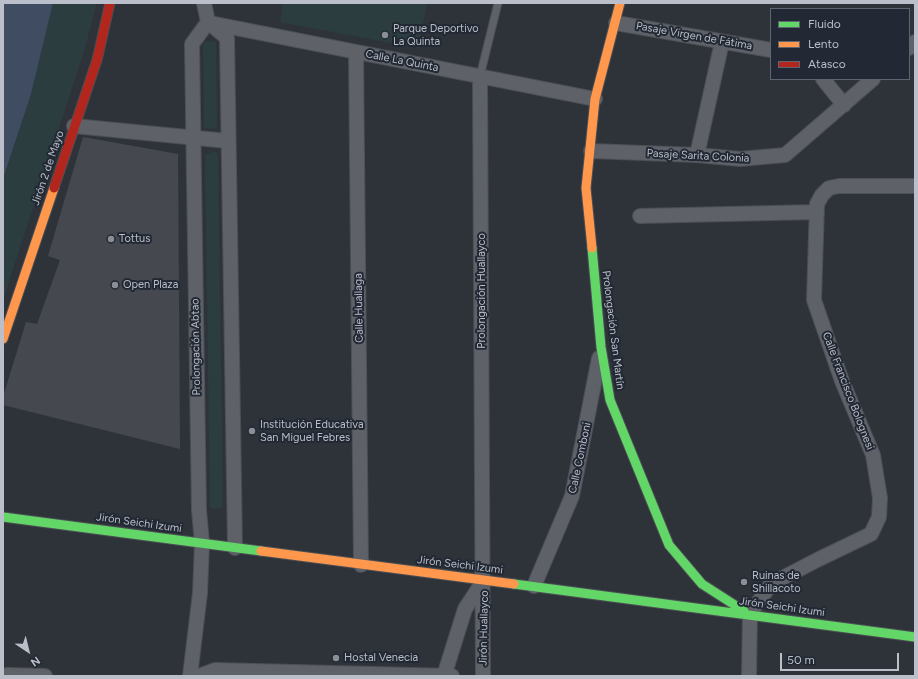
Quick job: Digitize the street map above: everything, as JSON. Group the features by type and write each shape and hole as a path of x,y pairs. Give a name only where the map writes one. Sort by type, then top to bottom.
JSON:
{"street":[{"name":"Jirón 2 de Mayo","path":"3,339 97,60 110,3"},
{"path":"204,3 208,22 227,38 235,548"},
{"name":"Prolongación San Martín","path":"620,3 595,99 591,151 586,188 601,347 610,400 668,545 702,584 750,614"},
{"name":"Calle La Quinta","path":"208,22 595,99"},
{"name":"Prolongación Abtao","path":"190,676 200,593 202,543 198,502 192,44 208,22"},
{"name":"Pasaje Virgen de Fátima","path":"616,23 770,50"},
{"path":"697,155 722,42"},
{"name":"Calle Huallaga","path":"356,52 361,565"},
{"name":"Prolongación Huallayco","path":"480,76 484,580"},
{"path":"824,80 844,105"},
{"name":"Pasaje Sarita Colonia","path":"591,151 697,155 740,159 785,155 872,80"},
{"path":"74,126 228,141"},
{"name":"Calle Francisco Bolognesi","path":"750,614 771,584 871,534 879,517 880,498 873,455 842,380 814,300 817,204 822,195 829,188 839,186 915,186"},
{"path":"640,216 817,212"},
{"name":"Calle Comboni","path":"534,586 572,496 601,347"},
{"name":"Jirón Seichi Izumi","path":"3,517 361,565 750,614 915,637"},
{"path":"200,676 215,670 446,676 465,609 484,580"},
{"name":"Jirón Huallayco","path":"483,676 484,580"},
{"path":"749,676 750,614"},
{"path":"7,674 45,676"}],"lane":[{"name":"Prolongación Huallayco","path":"480,76 498,3"}],"shaded area":[{"path":"53,3 97,3 84,51 3,300 3,179 31,94"},
{"name":"Parque Deportivo La Quinta","path":"283,3 427,3 418,48 280,22"},
{"path":"208,41 216,42 217,127 213,129 204,128 203,43"},
{"path":"214,151 218,154 223,507 214,509 210,507 205,155"}],"water":[{"path":"3,3 53,3 31,94 3,179"}],"building":[{"name":"Open Plaza","path":"83,137 178,154 180,449 3,405 3,397 26,322 37,324 60,260 48,256"}],"traffic: fast":[{"path":"592,248 601,347 610,400 669,545 702,584 744,611"},
{"path":"3,517 261,551"},
{"path":"514,584 915,637"}],"traffic: slow":[{"path":"592,248 586,188 595,99 620,3"},
{"path":"3,339 54,188"},
{"path":"261,551 514,584"}],"traffic: jam":[{"path":"54,188 97,60 110,3"}],"place":[{"name":"Parque Deportivo La Quinta","path":"385,35"},
{"name":"Tottus","path":"111,239"},
{"name":"Open Plaza","path":"115,285"},
{"name":"Institución Educativa San Miguel Febres","path":"252,431"},
{"name":"Ruinas de Shillacoto","path":"744,582"},
{"name":"Hostal Venecia","path":"336,658"}]}
